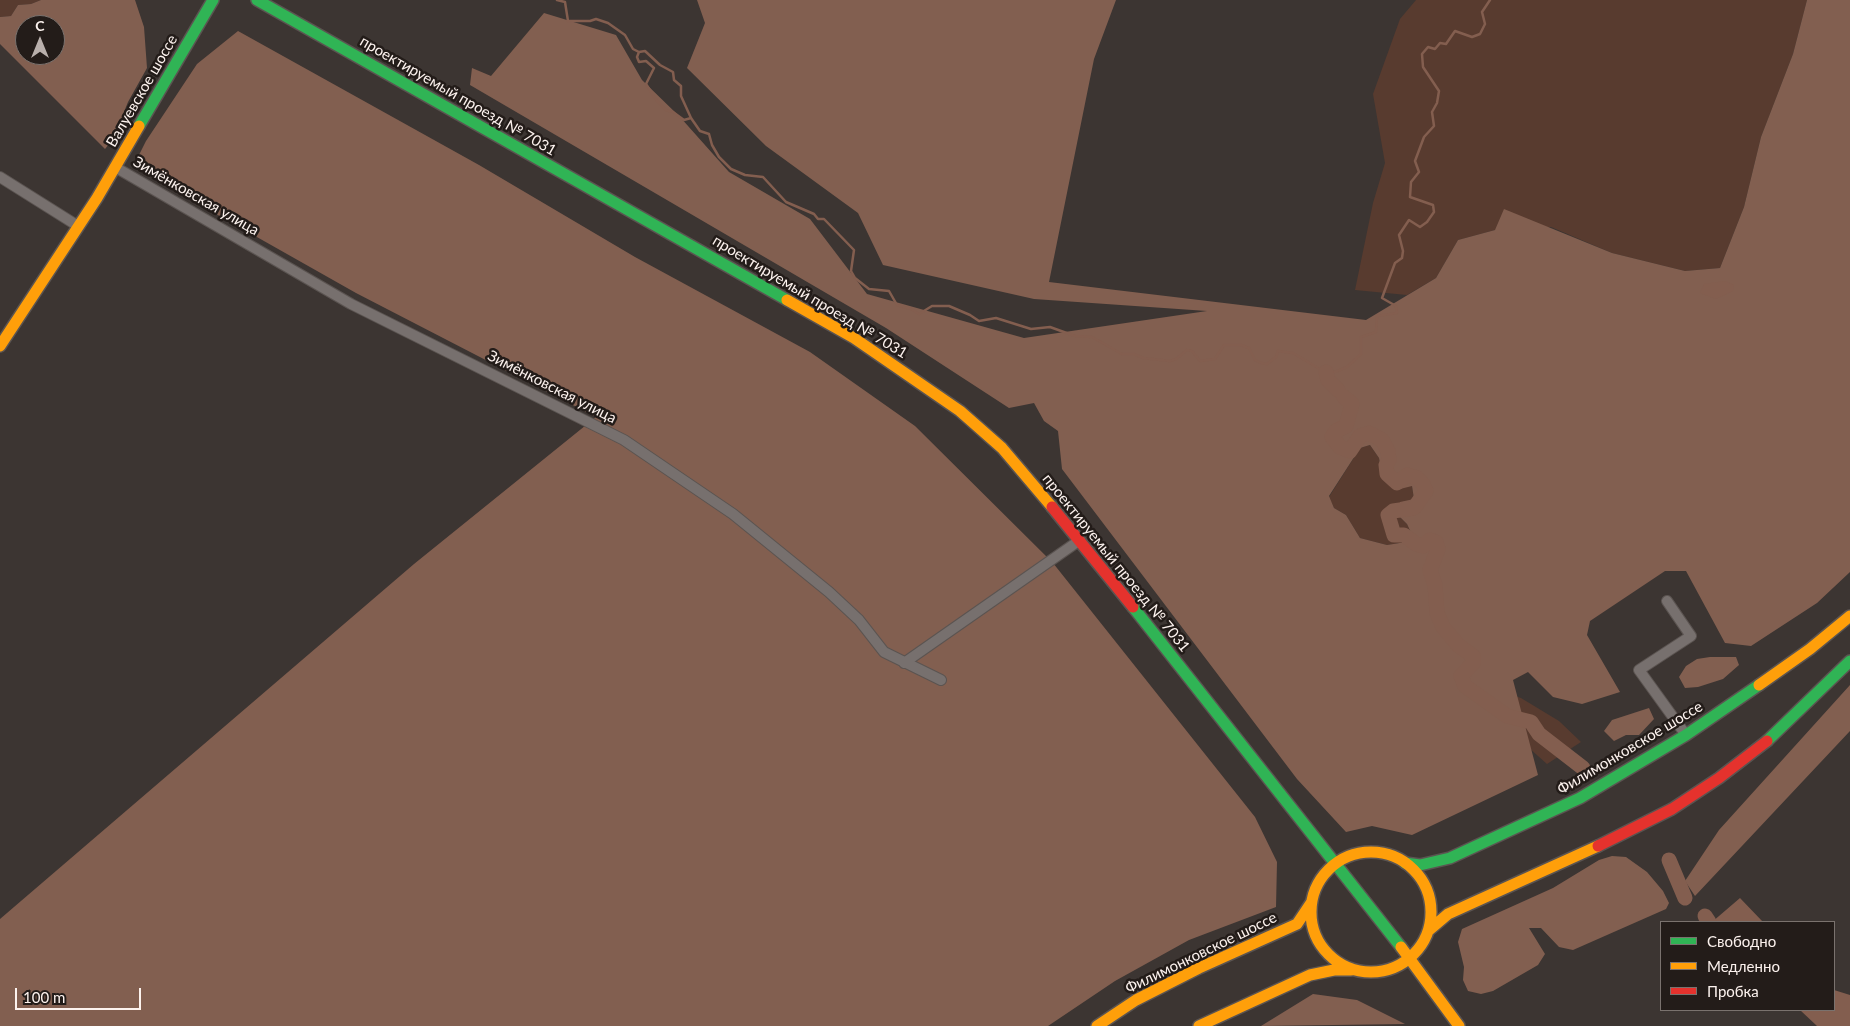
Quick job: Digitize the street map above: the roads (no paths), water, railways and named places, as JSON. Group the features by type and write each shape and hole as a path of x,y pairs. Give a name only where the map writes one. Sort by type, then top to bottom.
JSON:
{"main road":[{"name":"Валуевское шоссе","path":"0,346 97,198 213,0"},
{"name":"проектируемый проезд № 7031","path":"258,0 751,278 886,358 960,411 1002,448 1080,540 1410,958"},
{"name":"Филимонковское шоссе","path":"1405,863 1433,864 1522,826 1580,798 1686,735 1810,649 1850,616"},
{"name":"Филимонковское шоссе","path":"1428,931 1448,914 1610,840 1672,809 1720,778 1764,744 1850,661"},
{"name":"Филимонковское шоссе","path":"1097,1026 1160,988 1297,924 1304,916 1320,880 1335,864 1358,854 1374,852 1390,855 1405,863 1423,881 1430,897 1431,914 1428,931 1421,946 1410,958 1387,970 1370,973 1334,970 1310,975 1199,1026"},
{"name":"Филимонковское шоссе","path":"1311,902 1312,927 1319,943 1330,956 1352,970"},
{"path":"1410,958 1458,1026"}],"street":[{"name":"Зимёнковская улица","path":"115,167 351,304 624,440 733,514 829,592 859,620 884,652 940,680"},
{"path":"0,178 78,226"},
{"path":"904,663 1080,540"},
{"path":"1667,601 1691,636 1639,670 1686,735"}],"waterway":[{"path":"557,0 565,2 568,21 590,21 596,19 608,23 625,35 633,49 639,52 645,51 660,65 673,72 674,80 681,86 681,96 691,118 700,131 709,134 712,145 719,157 731,169 745,175 763,177 786,202 814,214 818,219 824,219 854,250 851,271 855,278 869,289 889,291 897,305 911,309 919,314 932,306 949,306 979,321 996,318 1031,329 1050,327 1075,336 1092,337 1122,354 1134,354 1143,358 1170,361 1176,359 1187,350 1192,351 1200,361 1215,359 1224,345 1241,345 1249,348 1255,360 1261,363 1267,364 1276,357 1278,351 1293,353 1318,368"},
{"path":"1325,372 1335,372 1347,367 1361,354 1361,337 1376,332 1377,316 1397,313 1396,306 1382,298 1395,263 1402,258 1403,251 1399,235 1409,220 1420,227 1427,222 1434,212 1433,205 1410,197 1411,182 1419,172 1415,161 1424,137 1434,126 1432,112 1437,103 1439,91 1423,67 1422,54 1428,47 1435,49 1440,43 1446,44 1455,31 1472,37 1480,34 1485,24 1482,12 1490,0"},
{"path":"639,52 637,57 639,62 646,61 654,68 646,84 657,101 666,110 673,112 684,120 691,118"},
{"path":"1326,372 1328,380 1338,390"},
{"path":"1344,397 1352,404 1346,426 1336,431 1332,437 1340,447 1350,451 1360,436 1369,433 1382,440 1388,451 1387,474 1397,483 1407,475 1417,478 1423,484 1426,491 1414,508 1393,511 1388,515 1394,535 1404,535 1416,544 1423,546 1430,540 1436,542 1438,549 1430,570 1435,585 1437,613 1443,627 1458,645 1473,656 1473,663 1461,676 1465,686 1507,716 1531,722 1539,734 1583,768"},
{"path":"1669,860 1685,898"},
{"path":"1705,916 1708,921"}]}
